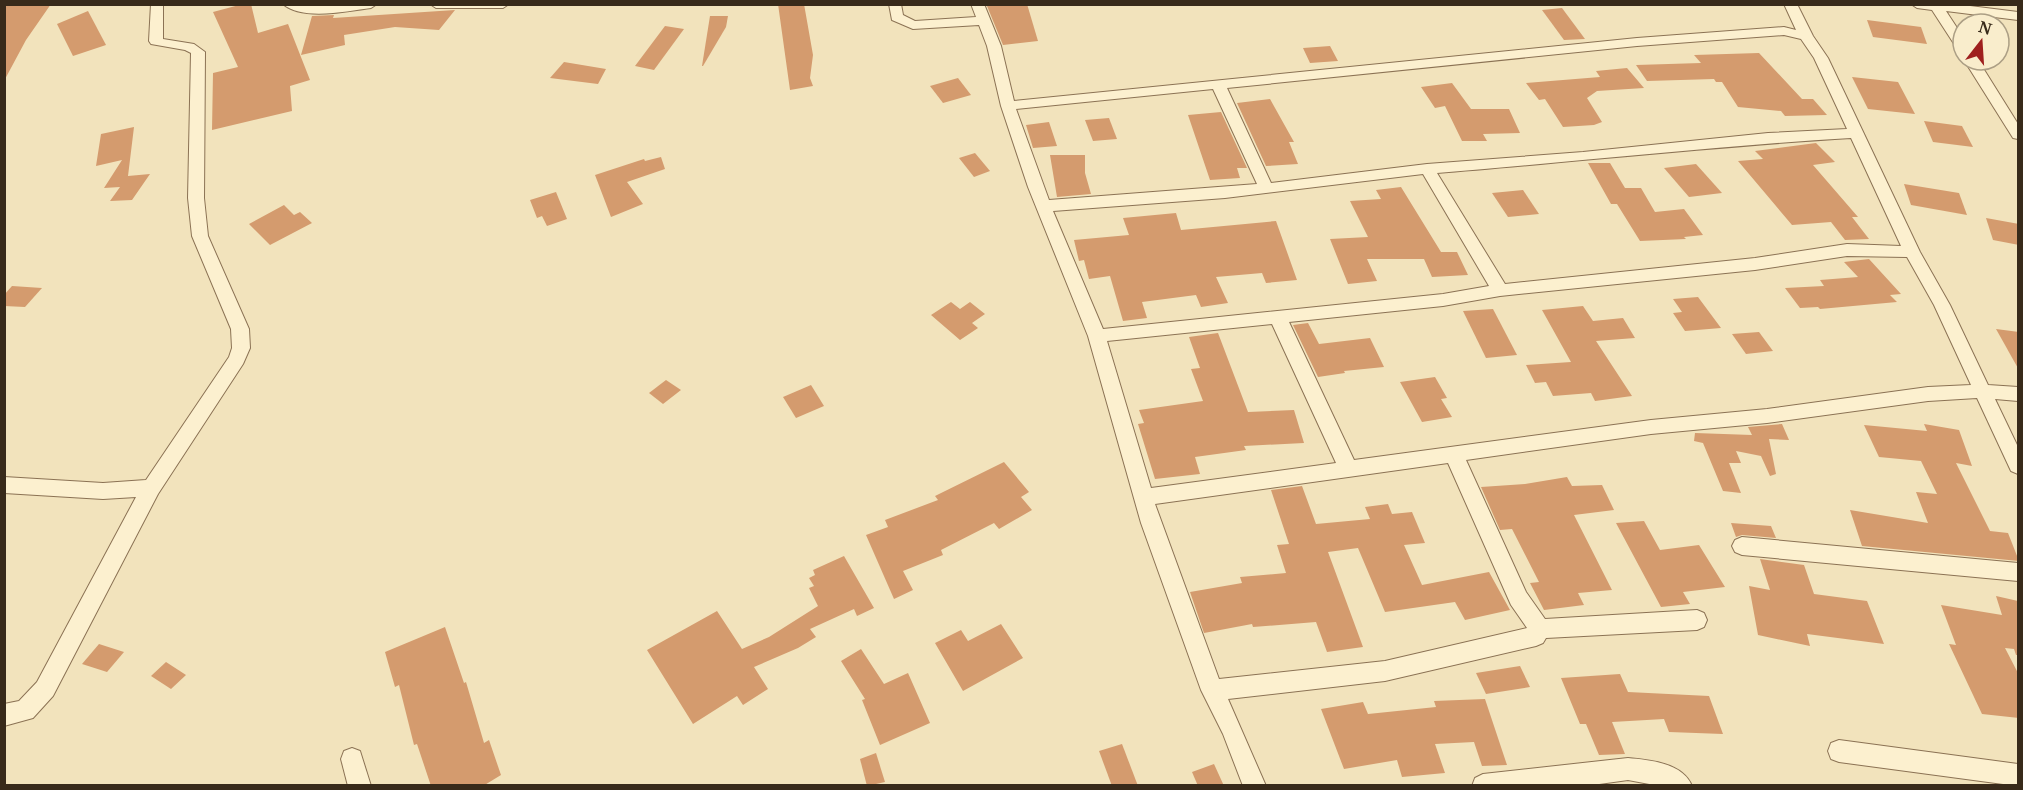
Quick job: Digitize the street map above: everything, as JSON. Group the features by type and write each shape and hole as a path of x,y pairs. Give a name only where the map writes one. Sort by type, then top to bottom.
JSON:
{"street":[{"path":"4,715 25,710 45,689 151,488 237,359 242,340 232,305 214,272 200,236 196,198 198,52 194,48 156,41 157,4"},
{"path":"289,4 294,8 310,9 371,4"},
{"path":"436,4 503,4"},
{"path":"895,4 897,17 913,25 980,13 993,46 1008,106 1044,206 1097,336 1144,497 1212,690 1232,729 1255,786"},
{"path":"1790,4 1806,36 1821,58 1912,252 1942,305 2019,466"},
{"path":"1917,4 2019,16"},
{"path":"1937,7 1951,29"},
{"path":"1008,106 1637,42 1784,31 1806,36"},
{"path":"1979,72 2019,135"},
{"path":"1218,84 1266,188"},
{"path":"1044,206 1266,188 1427,169 1583,157 1768,138 1857,134"},
{"path":"1427,169 1500,290"},
{"path":"1097,336 1443,300 1500,290 1755,264 1847,250 1912,252"},
{"path":"1278,318 1348,467"},
{"path":"1144,497 1348,467 1651,427 1767,416 1928,394 1983,391 2019,394"},
{"path":"1454,454 1518,598 1540,629"},
{"path":"4,485 103,491 151,488"},
{"path":"1742,546 2019,572"},
{"path":"1540,629 1697,620"},
{"path":"1212,690 1385,670 1536,636 1540,629"},
{"path":"1839,751 2019,775"},
{"path":"352,759 360,786"},
{"path":"1483,786 1628,769 1650,771 1673,778 1681,786"}],"building":[{"path":"4,4 51,4 26,40 4,81"},
{"path":"251,4 258,33 288,24 310,80 290,86 292,111 212,130 213,73 238,67 213,12"},
{"path":"778,4 804,4 813,55 810,78 813,86 790,90"},
{"path":"1027,4 1038,41 1003,45 987,6"},
{"path":"1562,8 1585,39 1564,40 1542,10"},
{"path":"455,10 439,30 395,27 344,35 345,45 301,55 312,16 334,15 333,18"},
{"path":"88,11 106,45 73,56 57,24"},
{"path":"710,16 728,16 726,27 702,66"},
{"path":"1867,20 1921,27 1927,44 1873,37"},
{"path":"665,26 684,29 654,70 635,66"},
{"path":"1330,46 1338,61 1310,63 1303,48"},
{"path":"1759,53 1802,99 1813,99 1827,115 1785,116 1781,111 1738,107 1722,82 1716,82 1714,79 1647,81 1636,65 1701,63 1694,55"},
{"path":"564,62 606,69 598,84 550,78"},
{"path":"1627,68 1644,88 1597,91 1587,98 1602,122 1594,125 1563,127 1545,99 1539,100 1526,83 1600,77 1596,71"},
{"path":"1852,77 1898,82 1915,114 1868,109"},
{"path":"958,78 971,95 943,103 930,86"},
{"path":"1452,83 1471,109 1509,109 1520,133 1483,134 1487,141 1462,141 1445,106 1435,108 1421,87"},
{"path":"1270,99 1294,142 1289,142 1298,164 1266,166 1237,103"},
{"path":"1221,112 1247,168 1237,168 1240,178 1210,180 1188,115"},
{"path":"1109,118 1117,139 1093,141 1085,120"},
{"path":"1924,121 1962,126 1973,147 1933,142"},
{"path":"1049,122 1057,146 1033,148 1026,125"},
{"path":"134,127 128,176 150,174 132,200 110,201 120,187 104,188 122,160 96,166 101,134"},
{"path":"1816,143 1835,162 1813,165 1858,217 1852,217 1869,239 1845,240 1831,222 1792,225 1738,161 1763,159 1755,151"},
{"path":"975,153 990,171 974,177 959,158"},
{"path":"1050,155 1085,155 1085,173 1091,194 1057,197"},
{"path":"661,157 665,169 627,182 643,204 611,217 595,175 644,159 645,161"},
{"path":"1588,163 1610,163 1625,188 1641,188 1655,212 1684,209 1703,235 1684,237 1686,239 1640,241 1617,204 1611,204"},
{"path":"1696,164 1722,193 1689,197 1664,168"},
{"path":"1904,184 1959,193 1967,215 1911,205"},
{"path":"1401,187 1441,252 1457,252 1468,275 1432,277 1424,259 1367,259 1377,281 1348,284 1330,239 1368,237 1350,201 1381,199 1376,190"},
{"path":"1523,190 1539,214 1508,217 1492,193"},
{"path":"556,192 567,219 547,226 542,216 537,218 530,200"},
{"path":"284,205 294,215 300,212 312,223 270,245 249,224"},
{"path":"1176,213 1181,230 1276,221 1297,280 1266,283 1262,273 1216,277 1228,303 1201,307 1196,295 1142,302 1147,318 1123,321 1110,276 1089,279 1084,260 1079,261 1074,240 1129,235 1123,218"},
{"path":"1986,218 2019,224 2019,245 1993,240"},
{"path":"1869,259 1901,294 1890,295 1897,302 1820,309 1818,307 1800,308 1785,288 1824,286 1820,280 1858,277 1844,262"},
{"path":"12,286 42,288 25,307 4,306 4,295"},
{"path":"1698,297 1721,328 1685,331 1673,313 1682,312 1673,299"},
{"path":"951,302 960,309 970,302 985,314 972,323 978,328 960,340 931,315"},
{"path":"1583,306 1593,321 1623,318 1635,338 1596,341 1632,396 1595,401 1591,393 1553,396 1546,382 1535,383 1526,365 1571,362 1542,310"},
{"path":"1493,309 1517,355 1486,358 1463,311"},
{"path":"1308,323 1319,344 1370,338 1384,367 1344,371 1345,373 1318,377 1293,325"},
{"path":"1996,329 2019,332 2019,370"},
{"path":"1759,332 1773,351 1746,354 1732,334"},
{"path":"1218,333 1248,412 1294,410 1304,443 1244,446 1246,450 1195,457 1200,474 1155,479 1138,424 1144,423 1139,410 1203,401 1191,369 1200,368 1189,337"},
{"path":"1435,377 1447,398 1441,399 1452,417 1422,422 1400,382"},
{"path":"666,380 681,390 663,404 649,393"},
{"path":"811,385 824,406 796,418 783,397"},
{"path":"1782,424 1789,440 1769,439 1776,474 1770,476 1761,456 1736,451 1741,463 1729,463 1741,493 1723,491 1703,443 1694,441 1695,433 1752,435 1748,427"},
{"path":"1924,424 1959,430 1972,466 1956,463 1990,531 2008,533 2019,561 1862,546 1850,510 1928,523 1916,492 1937,494 1921,461 1879,457 1864,425 1927,431"},
{"path":"1004,462 1029,492 1021,497 1032,510 999,529 994,523 941,550 943,555 903,571 913,590 894,599 866,535 888,527 885,520 938,500 935,496"},
{"path":"1567,477 1572,486 1602,485 1614,510 1574,515 1612,590 1578,593 1584,605 1544,610 1530,583 1539,582 1512,529 1500,530 1481,487 1525,484"},
{"path":"1302,486 1316,524 1370,519 1365,507 1388,504 1392,514 1412,512 1425,543 1404,545 1422,585 1489,572 1510,610 1465,620 1455,602 1385,612 1358,548 1328,552 1363,647 1327,652 1316,622 1253,627 1252,624 1204,633 1190,592 1242,583 1240,577 1286,573 1277,545 1289,544 1271,490"},
{"path":"1644,521 1660,550 1699,545 1725,587 1683,592 1690,604 1661,607 1616,523"},
{"path":"1731,523 1771,526 1776,538 1742,535 1736,537"},
{"path":"844,556 874,608 857,616 854,609 810,629 816,637 798,648 754,667 768,689 743,705 737,696 693,724 647,650 717,611 742,649 769,637 818,606 809,588 814,586 809,578 815,575 813,570"},
{"path":"1760,559 1804,565 1814,594 1867,601 1884,644 1807,634 1810,646 1758,635 1749,586 1770,590"},
{"path":"1996,596 2018,601 2018,655 2014,649 2005,648 2019,675 2019,718 1982,714 1949,644 1956,645 1941,605 2002,615"},
{"path":"1001,624 1023,658 963,691 935,643 961,630 968,641"},
{"path":"445,627 464,683 466,682 484,743 489,740 501,775 483,786 431,786 417,744 414,745 399,685 395,687 385,652"},
{"path":"99,644 124,652 107,672 82,664"},
{"path":"861,649 884,684 908,673 930,723 880,745 862,700 865,699 841,661"},
{"path":"166,662 186,675 171,689 151,676"},
{"path":"1520,666 1530,687 1486,694 1476,673"},
{"path":"1620,674 1628,692 1709,696 1723,734 1669,732 1664,719 1612,722 1625,754 1599,755 1586,724 1580,724 1561,678"},
{"path":"1485,699 1507,765 1482,766 1474,742 1435,744 1445,773 1402,777 1397,760 1344,769 1321,709 1363,702 1368,714 1436,707 1434,701"},
{"path":"1122,744 1138,786 1112,786 1099,751"},
{"path":"876,753 885,782 867,786 860,759"},
{"path":"1214,764 1224,786 1198,786 1192,772"}]}
